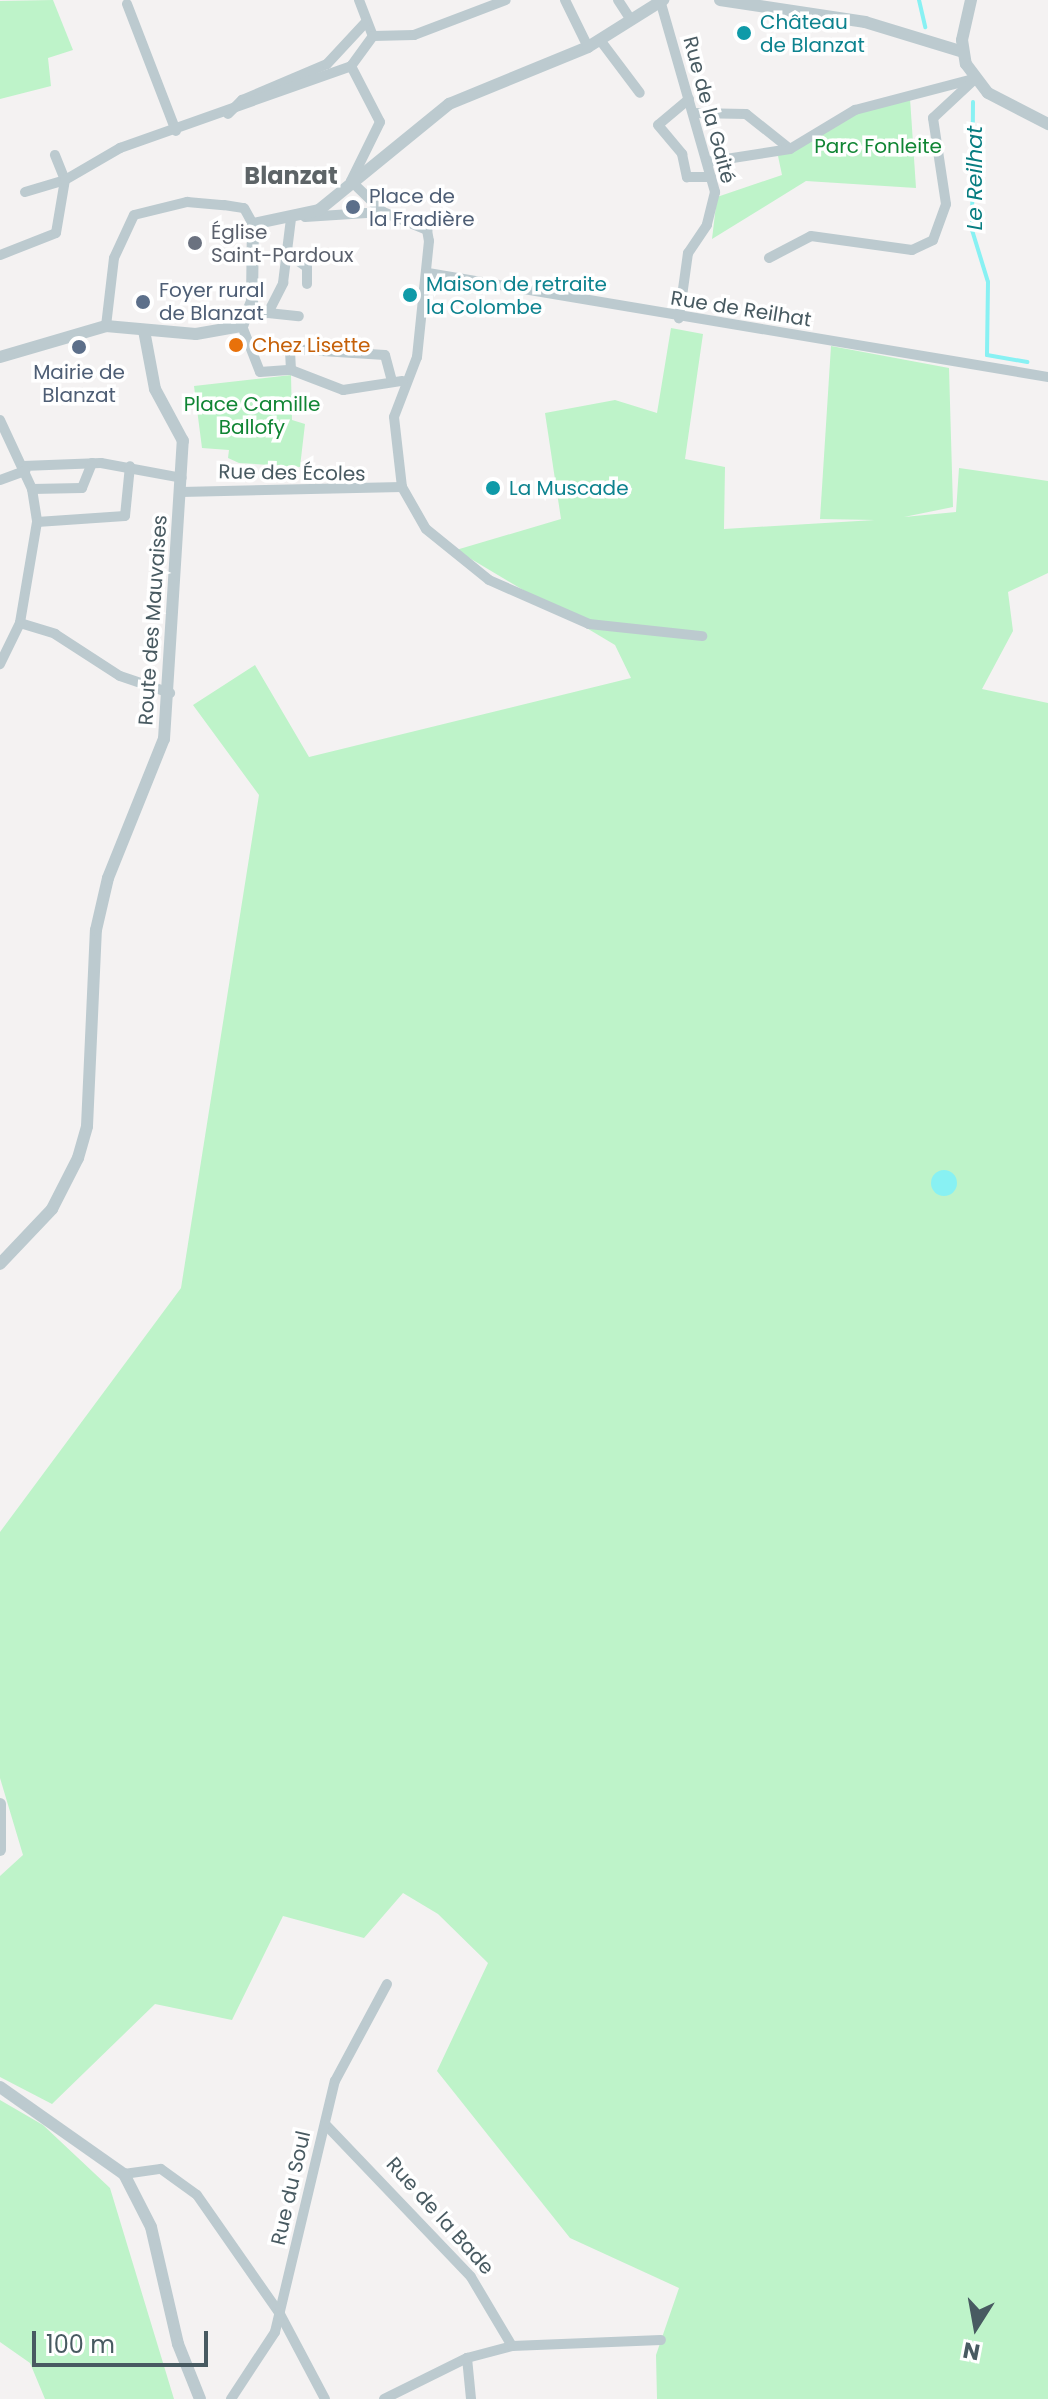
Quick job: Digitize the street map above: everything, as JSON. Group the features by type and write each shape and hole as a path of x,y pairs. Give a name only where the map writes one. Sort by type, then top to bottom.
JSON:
{"street":[{"path":"359,0 373,36"},
{"path":"373,36 414,35 506,0"},
{"path":"565,0 594,43 640,93"},
{"path":"618,0 629,17"},
{"path":"305,217 449,104 594,43 629,17 661,0"},
{"name":"Rue de la Gaité","path":"661,0 711,177 711,216 688,253 679,318"},
{"path":"720,0 865,22 963,52"},
{"path":"958,0 970,4 963,52 975,79 1016,111 1048,124"},
{"path":"128,1 176,131"},
{"path":"228,114 242,100 327,64 366,22"},
{"path":"25,192 65,180 135,141 228,114 351,66 373,36"},
{"path":"351,66 380,122 351,181"},
{"path":"707,162 790,149 814,139 855,110 975,79"},
{"path":"769,258 811,236 912,250 933,240 946,204 933,118 975,79"},
{"path":"689,99 658,125 682,154 687,177 711,177"},
{"path":"693,113 746,114 790,149"},
{"path":"682,154 704,149"},
{"path":"0,255 56,233 65,180 55,155"},
{"path":"106,326 114,258 128,219 187,202 244,208 253,224 245,320 256,371 291,370 343,390 397,379 417,357 428,273 427,230 383,212 351,181"},
{"path":"253,224 383,212"},
{"path":"268,313 291,256 291,219"},
{"path":"291,256 307,267 307,284"},
{"name":"Rue de Reilhat","path":"428,273 679,318 1048,377"},
{"path":"0,357 106,326 224,333 245,320 268,313 299,316"},
{"name":"Route des Mauvaises","path":"0,1264 52,1209 78,1158 87,1126 96,930 108,878 159,759 170,693 183,441 155,389 144,330"},
{"path":"291,370 290,349 385,355 397,379 393,429 402,487 426,529 489,580 589,624 702,636"},
{"path":"0,420 32,489 37,522 20,623 0,664"},
{"path":"0,480 24,468 92,463 130,466 182,478"},
{"path":"32,489 82,488 92,463"},
{"path":"37,522 125,516 130,466"},
{"name":"Rue des Écoles","path":"181,492 402,487"},
{"path":"20,623 55,634 120,676 170,693"},
{"path":"0,1804 0,1850"},
{"name":"Rue du Soul","path":"231,2399 266,2353 280,2314 335,2081 387,1984"},
{"path":"0,2087 124,2174 151,2227 178,2344 200,2399"},
{"name":"Rue de la Bade","path":"325,2124 471,2277 512,2346"},
{"path":"124,2174 161,2169 177,2177 280,2314 325,2399"},
{"path":"384,2399 467,2358 512,2346 661,2340"},
{"path":"467,2358 471,2399"}],"green space":[{"path":"53,0 73,50 48,58 51,86 0,99 0,1"},
{"name":"Parc Fonleite","path":"910,98 916,188 806,181 712,239 717,197 782,175 778,156 856,113"},
{"path":"671,328 703,334 685,459 725,467 724,529 875,520 820,519 831,346 949,368 953,507 904,517 956,512 959,468 1048,481 1048,573 1008,592 1013,631 982,689 1048,703 1048,2399 657,2399 656,2355 679,2288 570,2238 437,2071 488,1963 438,1914 403,1893 364,1938 283,1916 232,2020 155,2004 52,2104 0,2077 0,1876 23,1855 0,1778 0,1532 181,1288 259,795 193,705 255,665 309,757 631,678 615,645 456,550 561,519 545,413 615,400 657,413"},
{"name":"Place Camille Ballofy","path":"291,375 292,420 305,424 300,467 239,463 228,458 229,450 202,448 194,386"},
{"path":"0,2100 43,2125 110,2188 174,2399 45,2399 30,2363 0,2342"}],"water":[{"path":"944,1170 953,1174 957,1183 953,1192 944,1196 935,1192 931,1183 935,1174"}],"waterway":[{"name":"Le Reilhat","path":"919,0 925,27"},
{"name":"Le Reilhat","path":"973,102 972,230 988,282 987,355 1027,362"}],"place":[{"name":"Château de Blanzat","path":"744,33"},
{"name":"Place de la Fradière","path":"353,207"},
{"name":"Église Saint-Pardoux","path":"195,243"},
{"name":"Maison de retraite la Colombe","path":"410,295"},
{"name":"Foyer rural de Blanzat","path":"143,302"},
{"name":"Chez Lisette","path":"236,345"},
{"name":"Mairie de Blanzat","path":"79,347"},
{"name":"La Muscade","path":"493,488"}],"district":[{"name":"Blanzat","path":"291,176"}]}
